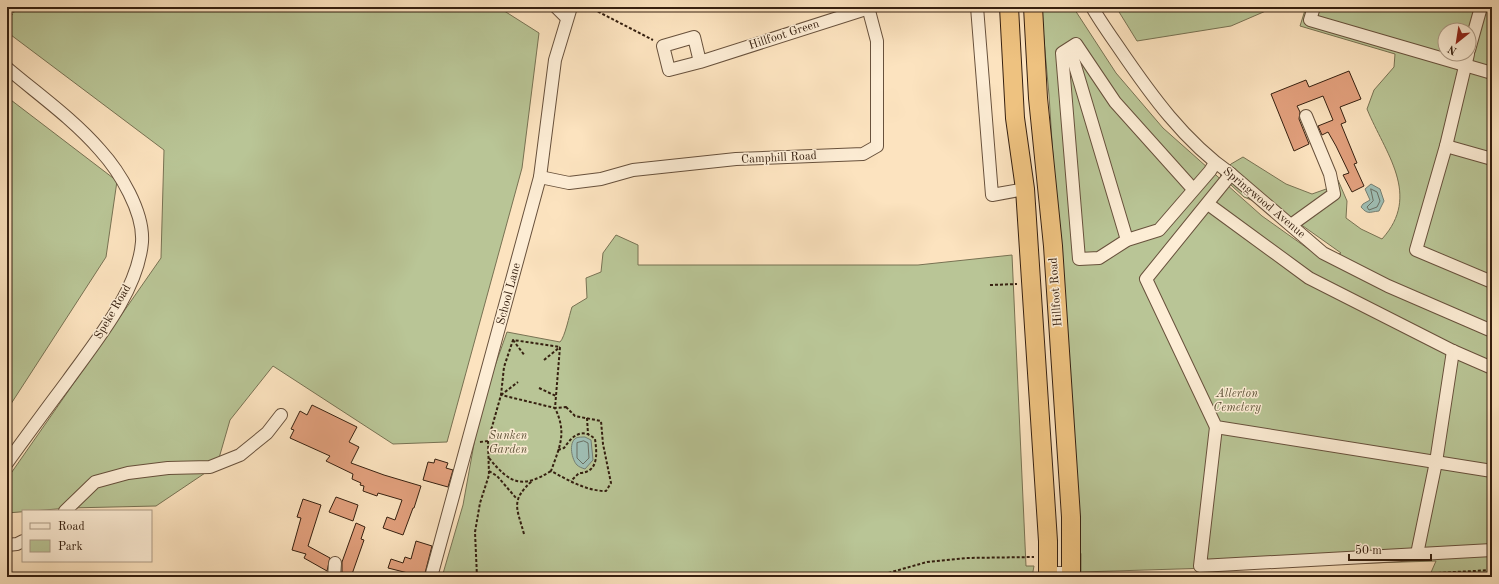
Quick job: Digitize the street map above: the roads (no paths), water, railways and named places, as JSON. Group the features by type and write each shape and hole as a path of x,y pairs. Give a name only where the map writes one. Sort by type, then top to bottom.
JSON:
{"highway":[{"name":"Hillfoot Road","path":"1010,7 1015,118 1025,189 1048,569"},
{"name":"Hillfoot Road","path":"1033,7 1038,98 1053,254 1071,517 1071,575"}],"street":[{"path":"556,7 569,12"},
{"path":"977,7 992,195 1025,189"},
{"name":"Springwood Avenue","path":"1092,7 1128,62 1172,121 1215,163 1231,174 1322,253 1388,286 1492,331"},
{"path":"1314,7 1310,20 1437,53"},
{"path":"1477,22 1481,7"},
{"name":"Hillfoot Green","path":"700,62 694,37 663,46 669,70 700,62 868,8"},
{"name":"Camphill Road","path":"540,177 569,183 601,179 641,169 736,159 862,154 877,146 877,41 868,8"},
{"name":"School Lane","path":"431,577 540,177 554,60 569,12"},
{"path":"1193,189 1115,102 1076,44 1062,53 1079,259 1098,258 1127,240 1159,230 1210,171 1215,163"},
{"path":"1070,49 1127,240"},
{"path":"1466,62 1446,146 1416,250 1492,282"},
{"path":"1470,62 1492,73"},
{"name":"Speke Road","path":"7,68 76,124 102,151 125,185 138,214 142,241 139,261 122,300 93,345 7,463"},
{"path":"1291,225 1334,194 1330,174 1306,116"},
{"path":"1446,146 1492,159"},
{"path":"1231,174 1146,279 1216,427 1200,566 1492,550"},
{"path":"1208,204 1309,278 1453,351 1492,368"},
{"path":"1417,554 1436,462 1453,351"},
{"path":"66,510 95,482 128,473 168,468 210,467 240,455 267,433 281,415"},
{"path":"1216,427 1492,470"},
{"path":"7,545 22,541"},
{"path":"334,577 335,563"},
{"path":"1048,569 1071,575"}],"water":[{"path":"1371,184 1380,189 1384,201 1379,211 1369,212 1365,211 1361,207 1370,200 1365,189"},
{"path":"585,437 591,440 593,460 585,469 575,463 572,456 571,447 576,438"}],"park label":[{"name":"Allerton Cemetery","path":"1237,401"},
{"name":"Sunken Garden","path":"508,443"}]}
